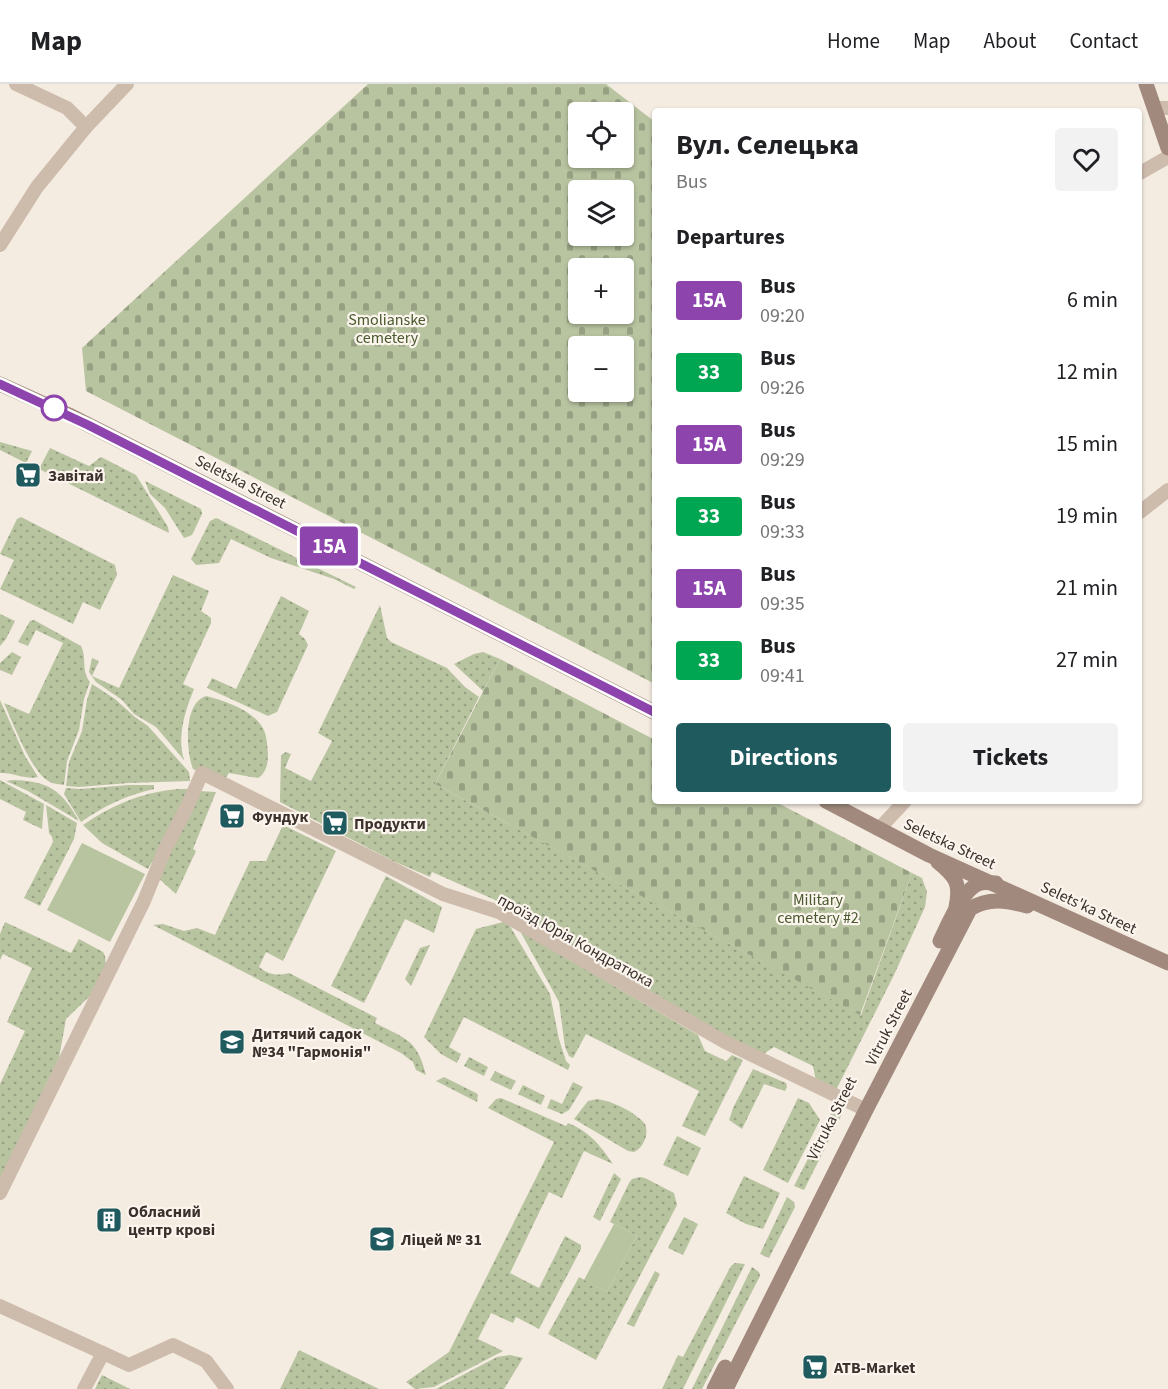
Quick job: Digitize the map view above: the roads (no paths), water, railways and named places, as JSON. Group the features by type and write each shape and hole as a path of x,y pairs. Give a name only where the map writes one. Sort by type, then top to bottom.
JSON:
{"main road":[{"path":"1146,84 1161,108 1168,148"},
{"name":"Seletska Street","path":"0,384 79,420 652,711"},
{"name":"Seletska Street","path":"832,804 983,885"},
{"path":"938,859 957,882 963,909"},
{"name":"Selets'ka Street","path":"938,859 983,885 1168,971"},
{"name":"Vitruka Street","path":"714,1389 963,909 983,885"},
{"name":"Selets'ka Street","path":"983,885 1168,963"},
{"name":"Selets'ka Street","path":"963,909 978,904 1006,900 1027,906"},
{"path":"726,1389 861,1108"}],"street":[{"path":"16,84 67,108 86,127"},
{"path":"0,244 37,187 86,127 127,84"},
{"path":"1142,172 1168,157"},
{"path":"1142,510 1168,490"},
{"name":"проїзд Юрія Кондратюка","path":"0,1193 144,901 165,849 188,807 202,773 443,894 499,912 725,1042 861,1108"},
{"path":"879,829 902,804"},
{"path":"0,1306 129,1365 173,1345 206,1361 227,1389"},
{"path":"84,1389 103,1353"}],"place":[{"name":"Завітай","path":"28,475"},
{"name":"Фундук","path":"232,816"},
{"name":"Продукти","path":"335,823"},
{"name":"Дитячий садок №34 \"Гармонія\"","path":"232,1042"},
{"name":"Обласний центр крові","path":"109,1220"},
{"name":"Ліцей № 31","path":"382,1239"},
{"name":"ATB-Market","path":"815,1367"}],"park label":[{"name":"Smolianske cemetery","path":"387,328"},
{"name":"Military cemetery #2","path":"818,908"}]}
